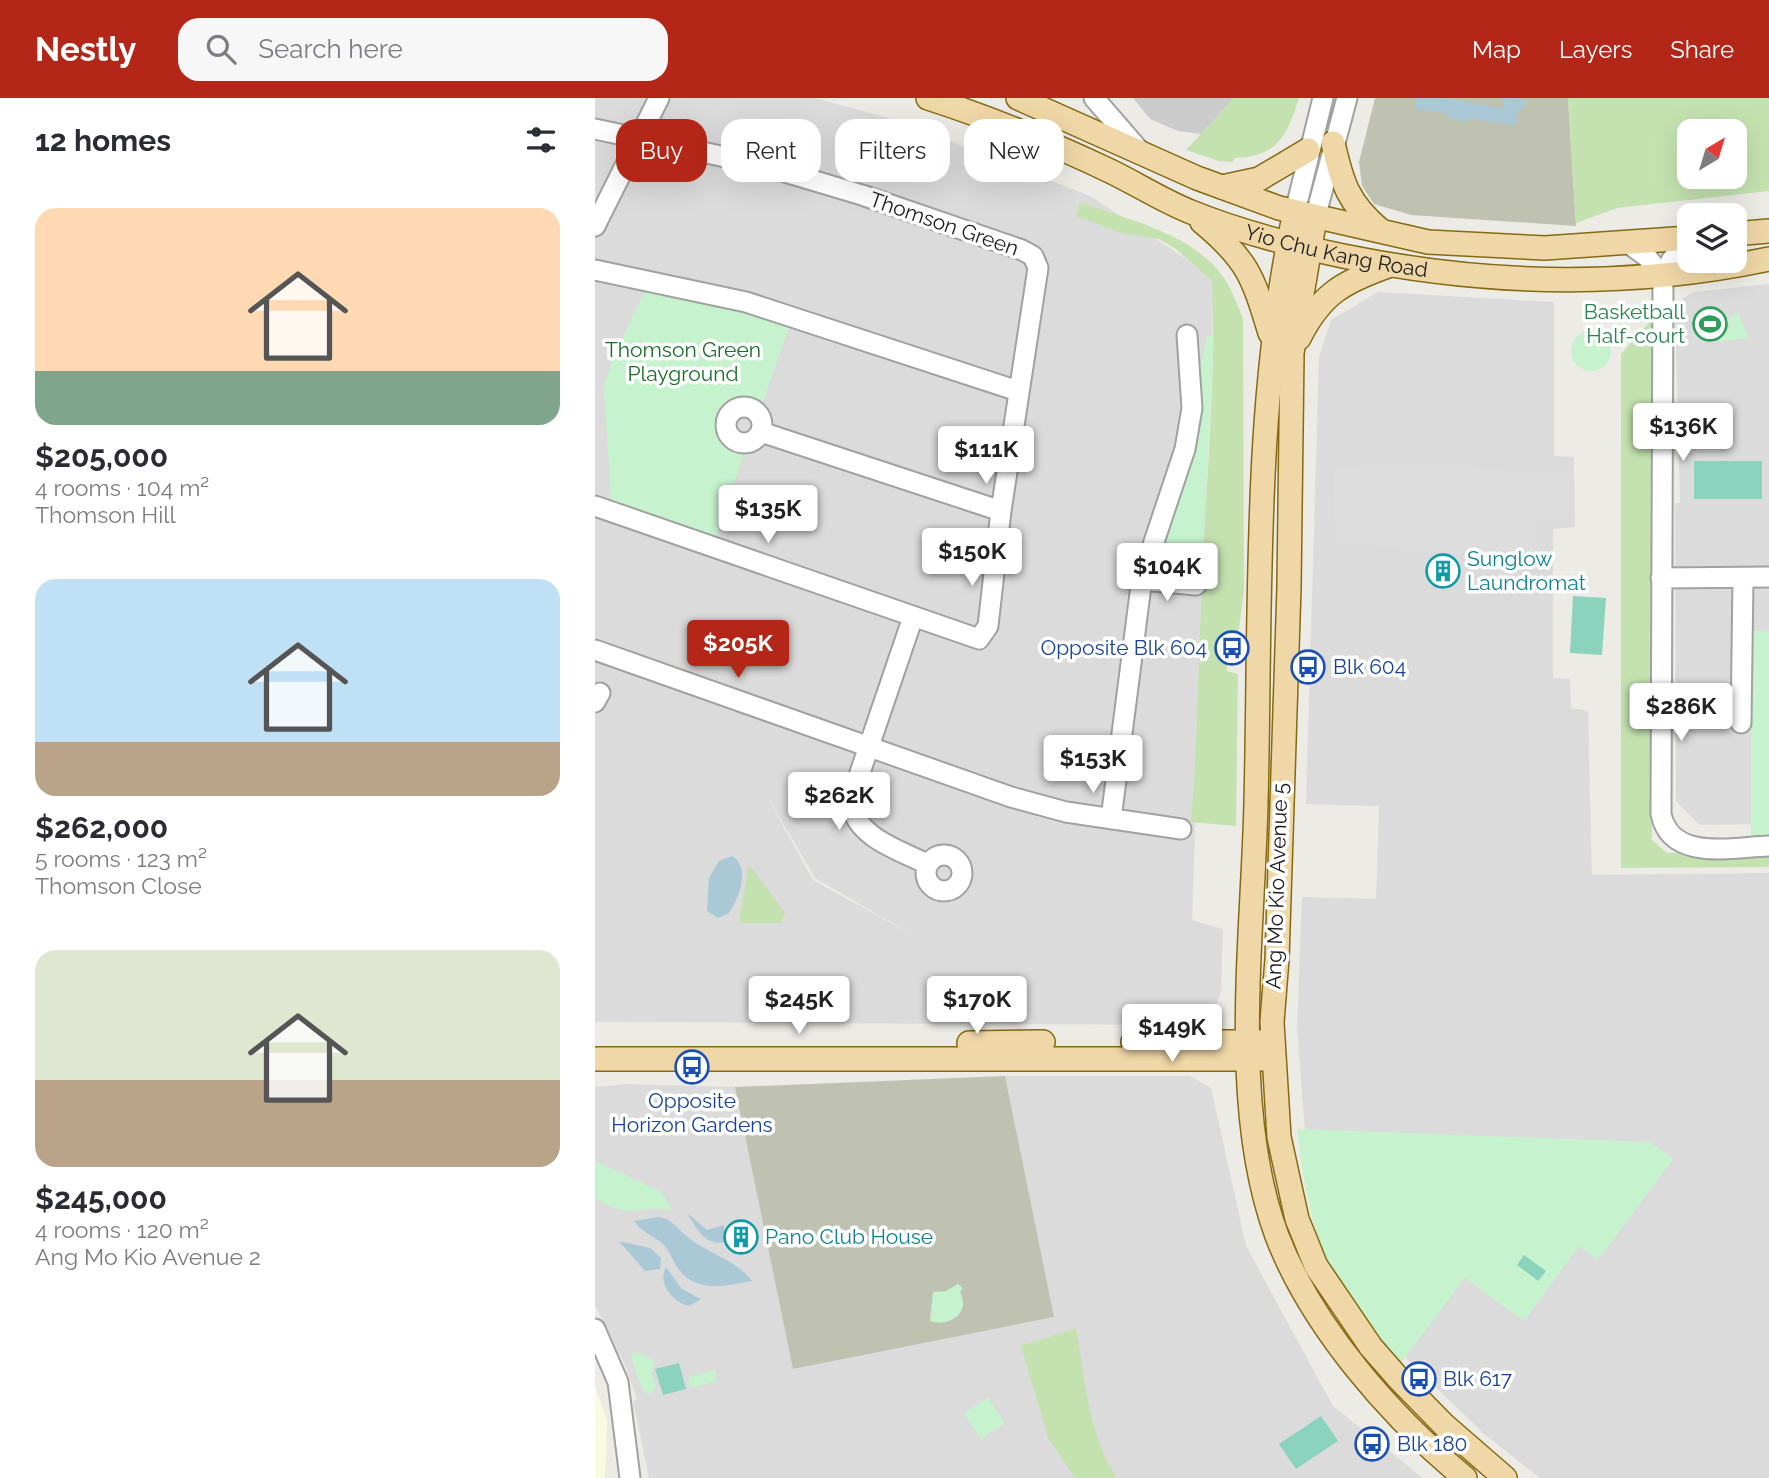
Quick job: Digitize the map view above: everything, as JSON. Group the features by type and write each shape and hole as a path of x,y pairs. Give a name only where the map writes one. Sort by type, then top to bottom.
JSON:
{"main road":[{"name":"Yio Chu Kang Road","path":"928,98 1038,139 1189,211 1259,237 1388,266 1531,281 1602,282 1663,277 1769,260"},
{"name":"Yio Chu Kang Road","path":"1018,98 1045,102 1142,154 1222,187 1305,215 1428,242 1545,248 1677,239"},
{"path":"1333,143 1348,195 1360,212 1380,230"},
{"path":"1222,187 1259,178 1308,150"},
{"path":"1189,211 1232,247 1249,270 1272,339"},
{"name":"Ang Mo Kio Avenue 5","path":"1305,215 1272,339 1248,1051 1254,1143 1277,1236 1301,1287 1374,1387 1425,1444 1465,1478"},
{"path":"1747,233 1769,231"},
{"name":"Ang Mo Kio Avenue 5","path":"1298,246 1292,353 1289,587 1274,1050 1279,1138 1287,1183 1316,1266 1391,1371 1444,1425 1505,1478"},
{"path":"1292,353 1305,325 1333,290 1348,280 1388,266"},
{"path":"595,1044 1009,1051 1274,1050"},
{"path":"595,1059 1009,1051"}],"street":[{"path":"649,119 659,98"},
{"path":"1094,98 1142,154"},
{"path":"1305,215 1308,150 1323,98"},
{"path":"1305,215 1347,98"},
{"name":"Thomson Green","path":"595,129 616,133"},
{"name":"Thomson Green","path":"595,506 973,639 983,636 988,626 1001,511 1038,268 1033,256 862,195 758,164 707,153"},
{"path":"595,226 618,182"},
{"path":"1628,243 1647,257 1663,277"},
{"path":"1677,255 1663,277 1661,814 1665,829 1675,841 1691,847 1769,846"},
{"path":"595,270 746,302 1018,391"},
{"path":"1111,819 1142,580 1185,449 1192,408 1187,335"},
{"path":"761,432 1001,511"},
{"path":"1661,578 1769,577"},
{"path":"1741,723 1743,579"},
{"path":"1142,580 1196,585"},
{"path":"913,617 850,802 852,816 863,831 927,864"},
{"path":"595,650 867,749 1011,797 1066,812 1181,829"},
{"path":"595,1329 618,1382 630,1478"},
{"path":"595,1349 610,1384 621,1478"}],"shaded area":[{"path":"595,98 815,98 892,119 835,119 835,182 950,182 950,141 964,147 964,182 1054,182 1090,196 1214,277 1192,920 1223,929 1221,992 1213,1016 1190,1025 595,1022","holes":["763,789 815,878 916,937 813,880"]},
{"path":"1133,98 1234,98 1201,134 1178,131 1150,119"},
{"path":"1375,98 1568,98 1576,226 1411,215 1374,204 1362,186 1359,162"},
{"path":"1769,284 1769,824 1700,825 1676,801 1675,503 1680,503 1675,304 1693,292"},
{"path":"1378,292 1554,302 1554,456 1574,457 1575,527 1553,529 1553,678 1570,679 1571,708 1588,711 1592,875 1769,873 1769,1478 1540,1478 1484,1434 1389,1342 1306,1145 1297,1028 1302,897 1376,899 1379,806 1306,804 1319,357 1331,320"},
{"path":"1335,465 1569,473 1568,521 1540,521 1540,553 1332,543"},
{"path":"1005,1076 1190,1076 1211,1088 1246,1246 1333,1406 1423,1478 649,1478 633,1401 637,1399 625,1365 595,1305 595,1087 628,1084 735,1087 794,1369 1053,1317"},
{"path":"1005,1076 1054,1317 793,1369 735,1087"},
{"path":"595,1386 607,1420 605,1478 595,1478"}],"green space":[{"path":"1234,98 1299,98 1285,133 1271,148 1262,153 1235,158 1233,162 1219,161 1186,150"},
{"path":"1568,98 1769,98 1769,191 1617,208 1576,223"},
{"path":"1080,202 1158,230 1195,250 1224,278 1243,318 1244,590 1238,636 1227,637 1227,671 1238,674 1236,826 1191,822 1212,395 1212,281 1176,249 1159,239 1121,233 1076,216"},
{"name":"Thomson Green Playground","path":"647,286 791,321 762,405 735,405 722,414 720,428 725,438 746,448 712,549 612,514 604,386 613,358"},
{"name":"Basketball Half-court","path":"1714,306 1728,326 1706,342 1691,323"},
{"path":"1738,312 1748,338 1720,341 1718,337 1731,327 1727,320"},
{"path":"1654,317 1652,840 1667,853 1769,852 1769,867 1621,868 1621,354"},
{"path":"1591,331 1605,337 1611,351 1605,365 1591,371 1577,365 1571,351 1577,337"},
{"path":"1207,336 1214,336 1201,588 1142,578 1192,408"},
{"path":"1694,461 1762,461 1762,499 1694,499"},
{"path":"1573,596 1606,598 1602,655 1570,653"},
{"path":"1751,631 1769,631 1769,844 1751,844"},
{"path":"747,867 751,867 785,913 781,923 740,923"},
{"path":"1297,1129 1650,1142 1673,1159 1598,1260 1579,1246 1524,1321 1465,1278 1397,1368 1348,1299 1324,1251 1306,1191"},
{"path":"595,1161 662,1192 672,1211 653,1208 628,1211 608,1205 595,1197"},
{"path":"1524,1255 1546,1271 1538,1281 1517,1265"},
{"path":"958,1284 963,1288 960,1292 963,1300 961,1312 957,1317 945,1322 930,1321 933,1292 946,1291"},
{"path":"1076,1328 1094,1425 1107,1461 1117,1478 1075,1478 1048,1438 1021,1346"},
{"path":"638,1352 654,1361 652,1374 656,1388 649,1395 640,1382 632,1359 631,1354"},
{"path":"679,1363 686,1389 663,1395 655,1369"},
{"path":"715,1370 717,1381 691,1388 688,1377"},
{"path":"988,1398 1005,1423 981,1439 964,1413"},
{"path":"1321,1416 1338,1441 1296,1469 1279,1444"}],"water":[{"path":"1415,98 1444,98 1505,109 1502,98 1519,98 1527,103 1517,113 1516,126 1469,118 1468,122 1449,119 1449,114 1416,109"},
{"path":"732,856 741,868 741,883 729,913 718,918 707,911 709,878 719,861"},
{"path":"687,1213 707,1230 724,1225 725,1242 712,1242 707,1239"},
{"path":"658,1217 671,1222 697,1244 738,1267 752,1281 711,1286 702,1285 685,1276 663,1244 634,1221"},
{"path":"619,1241 650,1248 661,1258 660,1269 645,1271"},
{"path":"666,1267 682,1289 701,1299 689,1306 677,1301 665,1286"}],"place":[{"name":"Basketball Half-court","path":"1710,324"},
{"name":"Sunglow Laundromat","path":"1443,571"},
{"name":"Opposite Blk 604","path":"1232,648"},
{"name":"Blk 604","path":"1308,667"},
{"name":"Opposite Horizon Gardens","path":"692,1067"},
{"name":"Pano Club House","path":"741,1237"},
{"name":"Blk 617","path":"1419,1379"},
{"name":"Blk 180","path":"1372,1444"}]}
